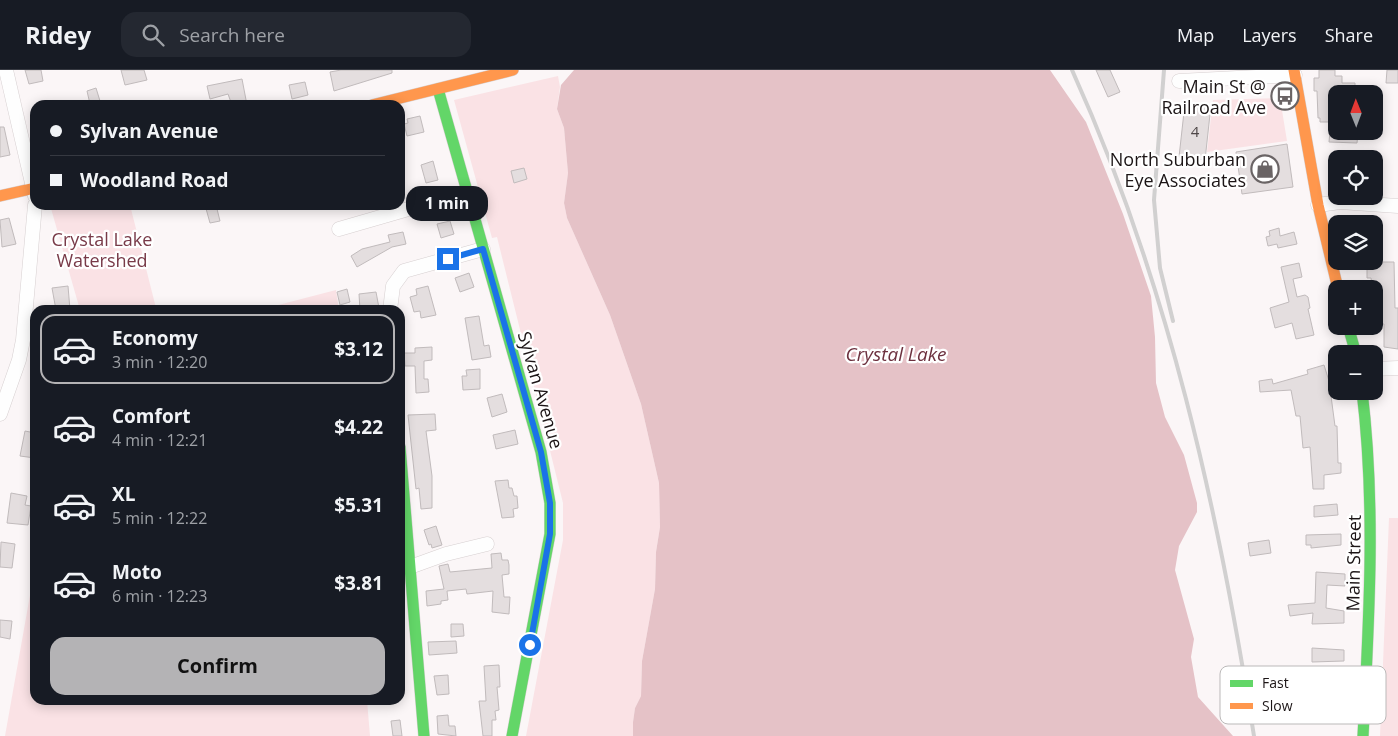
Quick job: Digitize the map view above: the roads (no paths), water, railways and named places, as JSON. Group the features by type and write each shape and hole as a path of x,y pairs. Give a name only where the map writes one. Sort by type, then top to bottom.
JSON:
{"street":[{"path":"6,70 30,168"},
{"path":"393,100 513,70"},
{"path":"1179,81 1294,73 1318,205 1336,280"},
{"name":"Sylvan Avenue","path":"438,89 541,452 551,519 543,573 512,736"},
{"path":"0,196 30,189"},
{"path":"405,209 467,192"},
{"path":"1318,205 1340,202 1398,206"},
{"path":"1,408 19,360 23,340 34,210"},
{"path":"339,228 403,210"},
{"path":"391,305 393,286 404,271 483,249"},
{"path":"1383,369 1398,368"},
{"name":"Main Street","path":"1363,400 1369,450 1372,521 1371,595 1367,666"},
{"path":"405,507 424,736"},
{"path":"410,567 446,554 487,544"}],"water":[{"name":"Crystal Lake","path":"574,70 1050,70 1086,122 1123,214 1151,296 1155,337 1156,383 1165,417 1184,455 1197,503 1197,512 1179,546 1175,570 1194,639 1191,657 1198,697 1220,722 1220,724 1222,724 1233,736 633,736 635,708 641,696 642,661 655,589 656,552 660,527 659,483 641,404 610,315 567,218 564,203 568,173 564,128 557,109 561,85"}],"railway":[{"path":"1072,70 1106,150 1136,231 1186,397 1224,566 1242,666"},
{"path":"1164,70 1154,200 1160,268 1173,321"},
{"path":"1252,724 1254,736"}],"place":[{"name":"Main St @ Railroad Ave","path":"1285,96"},
{"name":"North Suburban Eye Associates","path":"1265,169"}],"park label":[{"name":"Crystal Lake Watershed","path":"102,249"}]}
